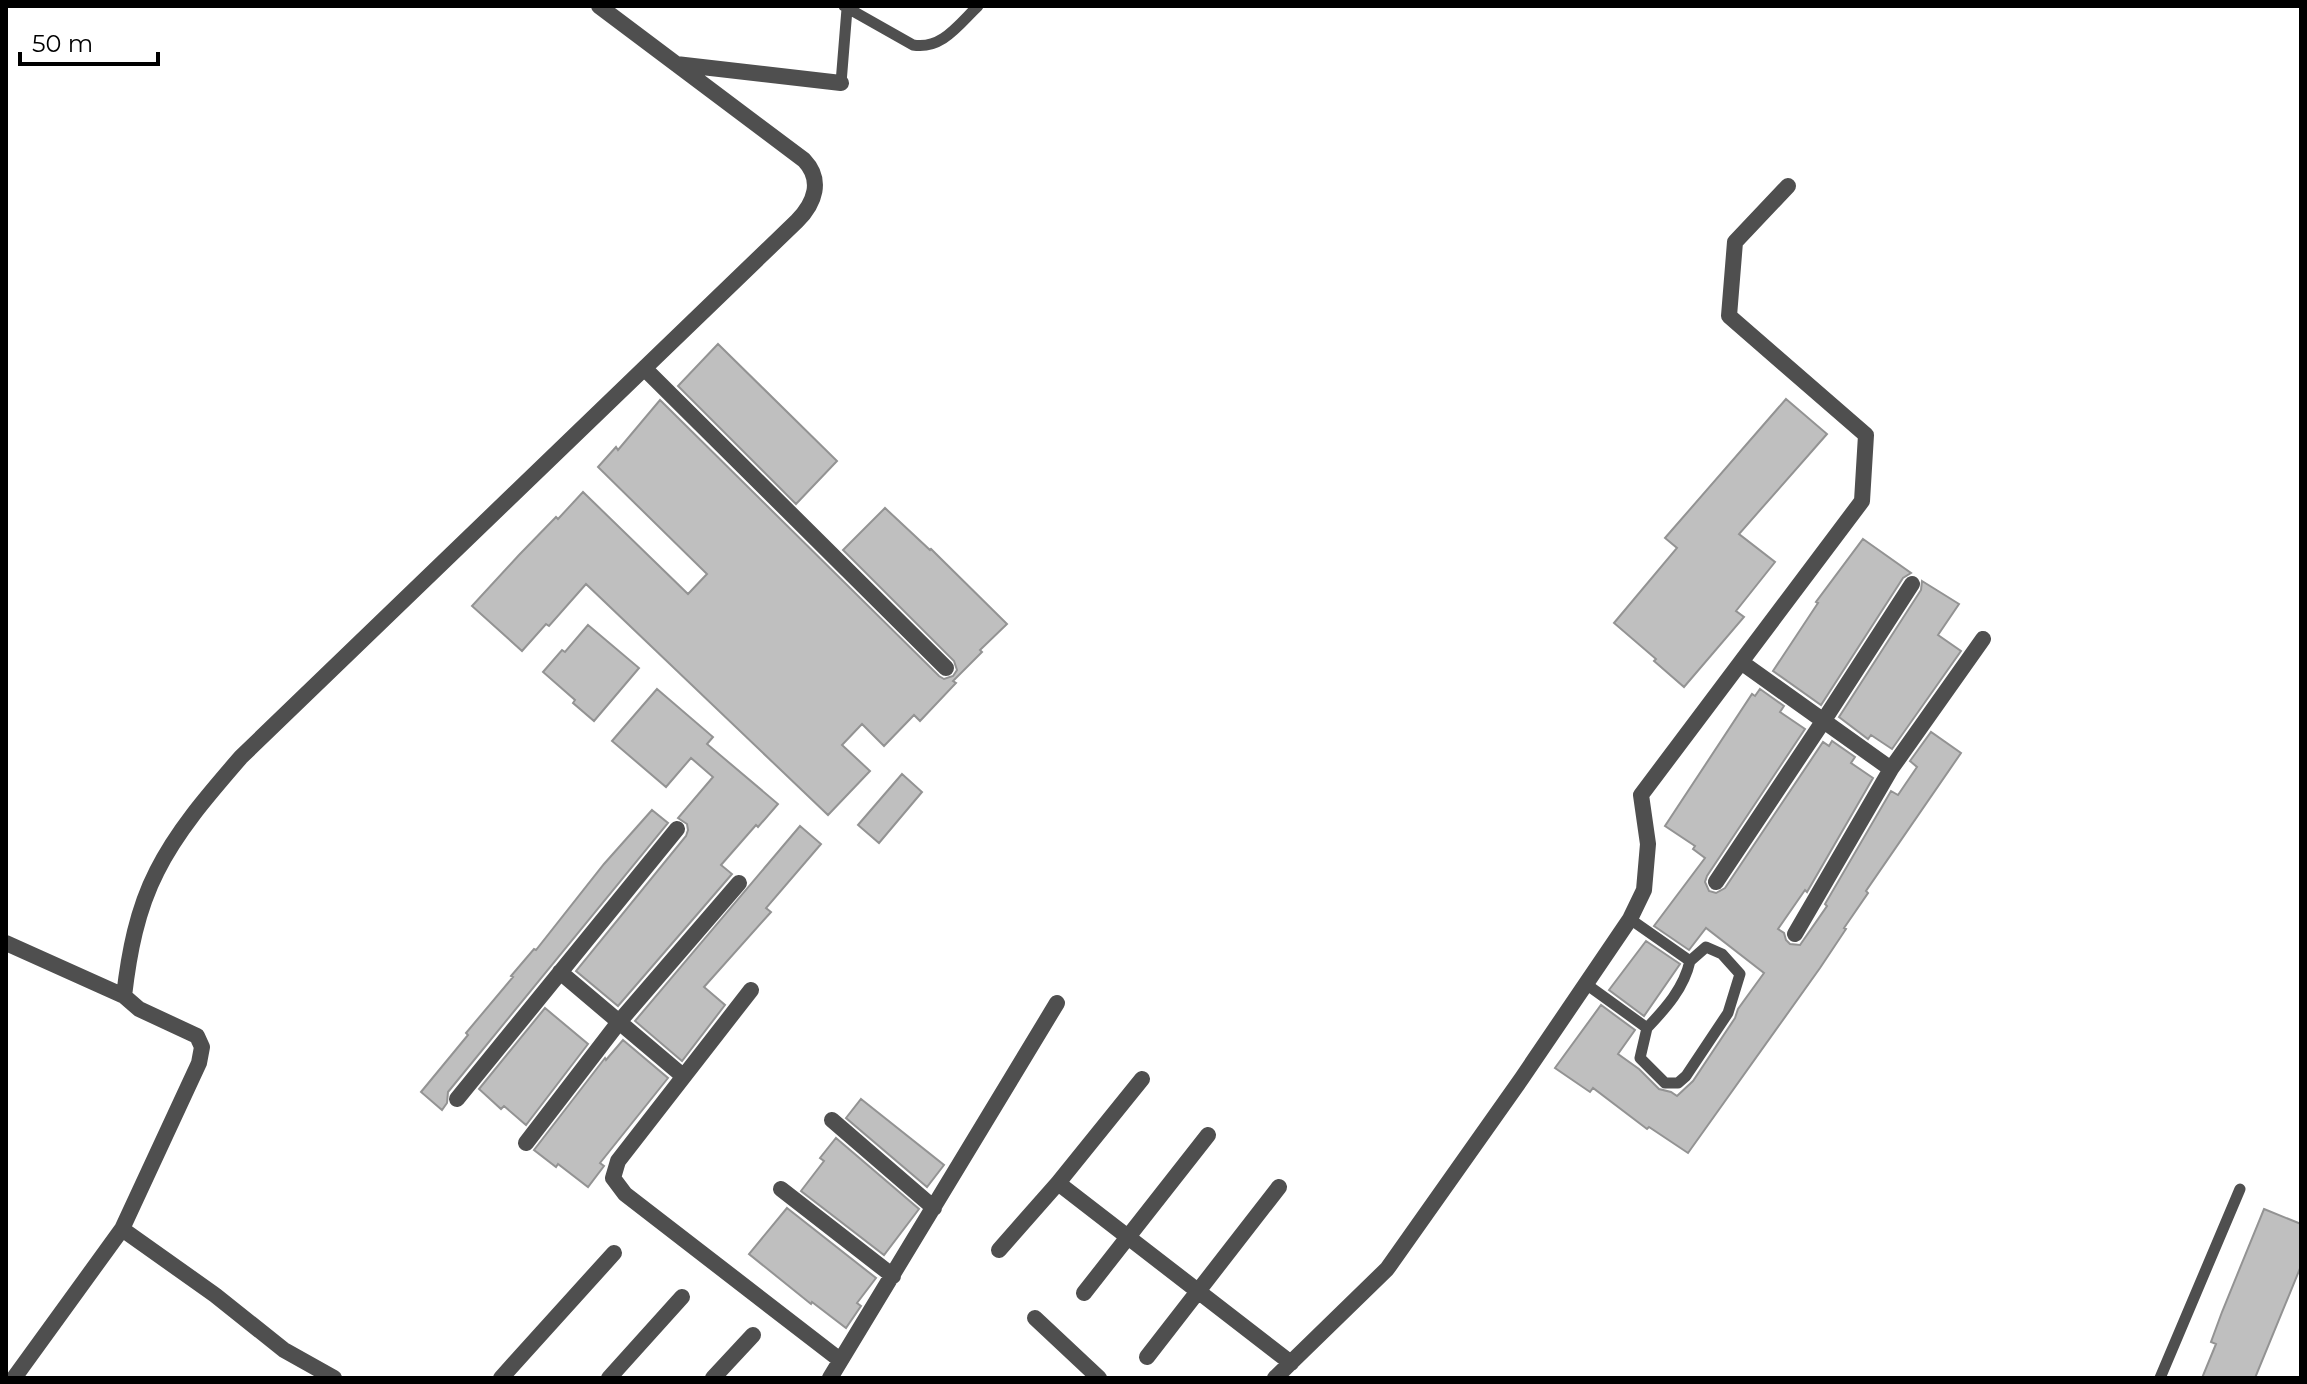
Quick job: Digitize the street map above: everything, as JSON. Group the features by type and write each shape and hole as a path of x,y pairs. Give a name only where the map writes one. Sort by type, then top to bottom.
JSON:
{"street":[{"path":"124,996 132,943 157,872 192,816 241,757 797,221 814,198 815,180 804,160 599,6"},
{"path":"676,64 841,83"},
{"path":"1275,1378 1387,1269 1630,919 1644,890 1648,844 1641,795 1862,501 1866,435 1729,316 1735,242 1788,186"},
{"path":"645,369 946,668"},
{"path":"1716,882 1912,584"},
{"path":"1795,934 1891,769 1983,639"},
{"path":"1741,662 1891,769"},
{"path":"457,1099 677,829"},
{"path":"526,1143 619,1022 739,883"},
{"path":"6,943 124,996 139,1009 197,1036 202,1047 199,1063 122,1229 14,1378"},
{"path":"560,972 683,1076"},
{"path":"751,990 618,1161 613,1178 625,1194 840,1360"},
{"path":"830,1378 1057,1003"},
{"path":"999,1250 1142,1079"},
{"path":"832,1120 934,1208"},
{"path":"1084,1293 1208,1135"},
{"path":"1058,1183 1291,1363"},
{"path":"1147,1357 1279,1187"},
{"path":"781,1189 893,1276"},
{"path":"122,1229 215,1295 284,1350 334,1378"},
{"path":"501,1378 614,1253"},
{"path":"609,1378 682,1297"},
{"path":"1035,1318 1099,1378"},
{"path":"713,1378 753,1335"}],"lane":[{"path":"841,83 845,7 913,45 925,47 943,39 978,6"},
{"path":"1630,919 1690,961"},
{"path":"1706,947 1722,954 1740,974 1728,1013 1686,1076 1678,1083 1665,1083 1640,1058 1647,1028 1663,1012 1686,978 1690,961 1706,947"},
{"path":"1586,984 1647,1028"},
{"path":"2160,1378 2240,1189"}],"building":[{"path":"718,344 837,461 796,504 678,386"},
{"path":"1786,399 1827,434 1739,534 1775,562 1736,611 1744,617 1684,687 1614,623 1677,548 1665,538"},
{"path":"660,400 939,676 944,679 953,676 957,670 954,661 843,550 885,508 1007,624 980,650 982,652 953,681 956,683 920,721 914,715 884,746 862,724 842,745 870,771 828,815 586,584 522,651 472,606 583,492 688,594 707,574 598,467 616,447 618,450"},
{"path":"1863,539 1911,573 1903,578 1821,705 1773,671 1816,602"},
{"path":"1922,581 1959,604 1938,635 1961,651 1892,749 1871,735 1868,739 1839,717 1921,590"},
{"path":"588,625 639,668 594,721 543,672"},
{"path":"657,689 713,737 707,744 778,804 721,865 732,874 618,1006 576,971 686,836 687,824 678,818 713,777 691,758 666,787 612,741"},
{"path":"1760,689 1784,706 1780,712 1805,729 1707,876 1705,882 1709,891 1716,893 1725,888 1823,742 1829,746 1832,741 1855,757 1851,763 1873,778 1807,892 1805,890 1778,929 1790,944 1800,945 1827,906 1825,904 1891,791 1898,795 1917,767 1910,761 1931,732 1961,753 1866,891 1868,893 1820,968 1688,1153 1649,1127 1647,1129 1593,1088 1590,1092 1555,1068 1601,1005 1635,1030 1618,1054 1659,1089 1677,1096 1693,1081 1764,973 1706,928 1689,950 1654,926 1705,858 1693,849 1695,846 1665,826 1752,694 1755,696"},
{"path":"902,774 922,792 879,843 858,825"},
{"path":"652,810 668,823 448,1092 447,1103 442,1110 421,1092 511,976"},
{"path":"800,826 821,844 766,908 771,912 704,987 725,1005 682,1061 635,1021"},
{"path":"1646,941 1680,964 1644,1016 1609,990"},
{"path":"545,1008 588,1044 526,1125 504,1106 501,1109 479,1089"},
{"path":"623,1040 668,1078 600,1163 604,1166 588,1187 534,1150 605,1058"},
{"path":"861,1099 944,1165 927,1187 846,1118"},
{"path":"836,1138 919,1209 884,1255 801,1191 824,1161 820,1158"},
{"path":"787,1208 876,1278 857,1303 861,1306 846,1328 749,1254"},
{"path":"2264,1209 2301,1224 2301,1266 2255,1378 2202,1378 2216,1344 2211,1342 2222,1312"}]}
